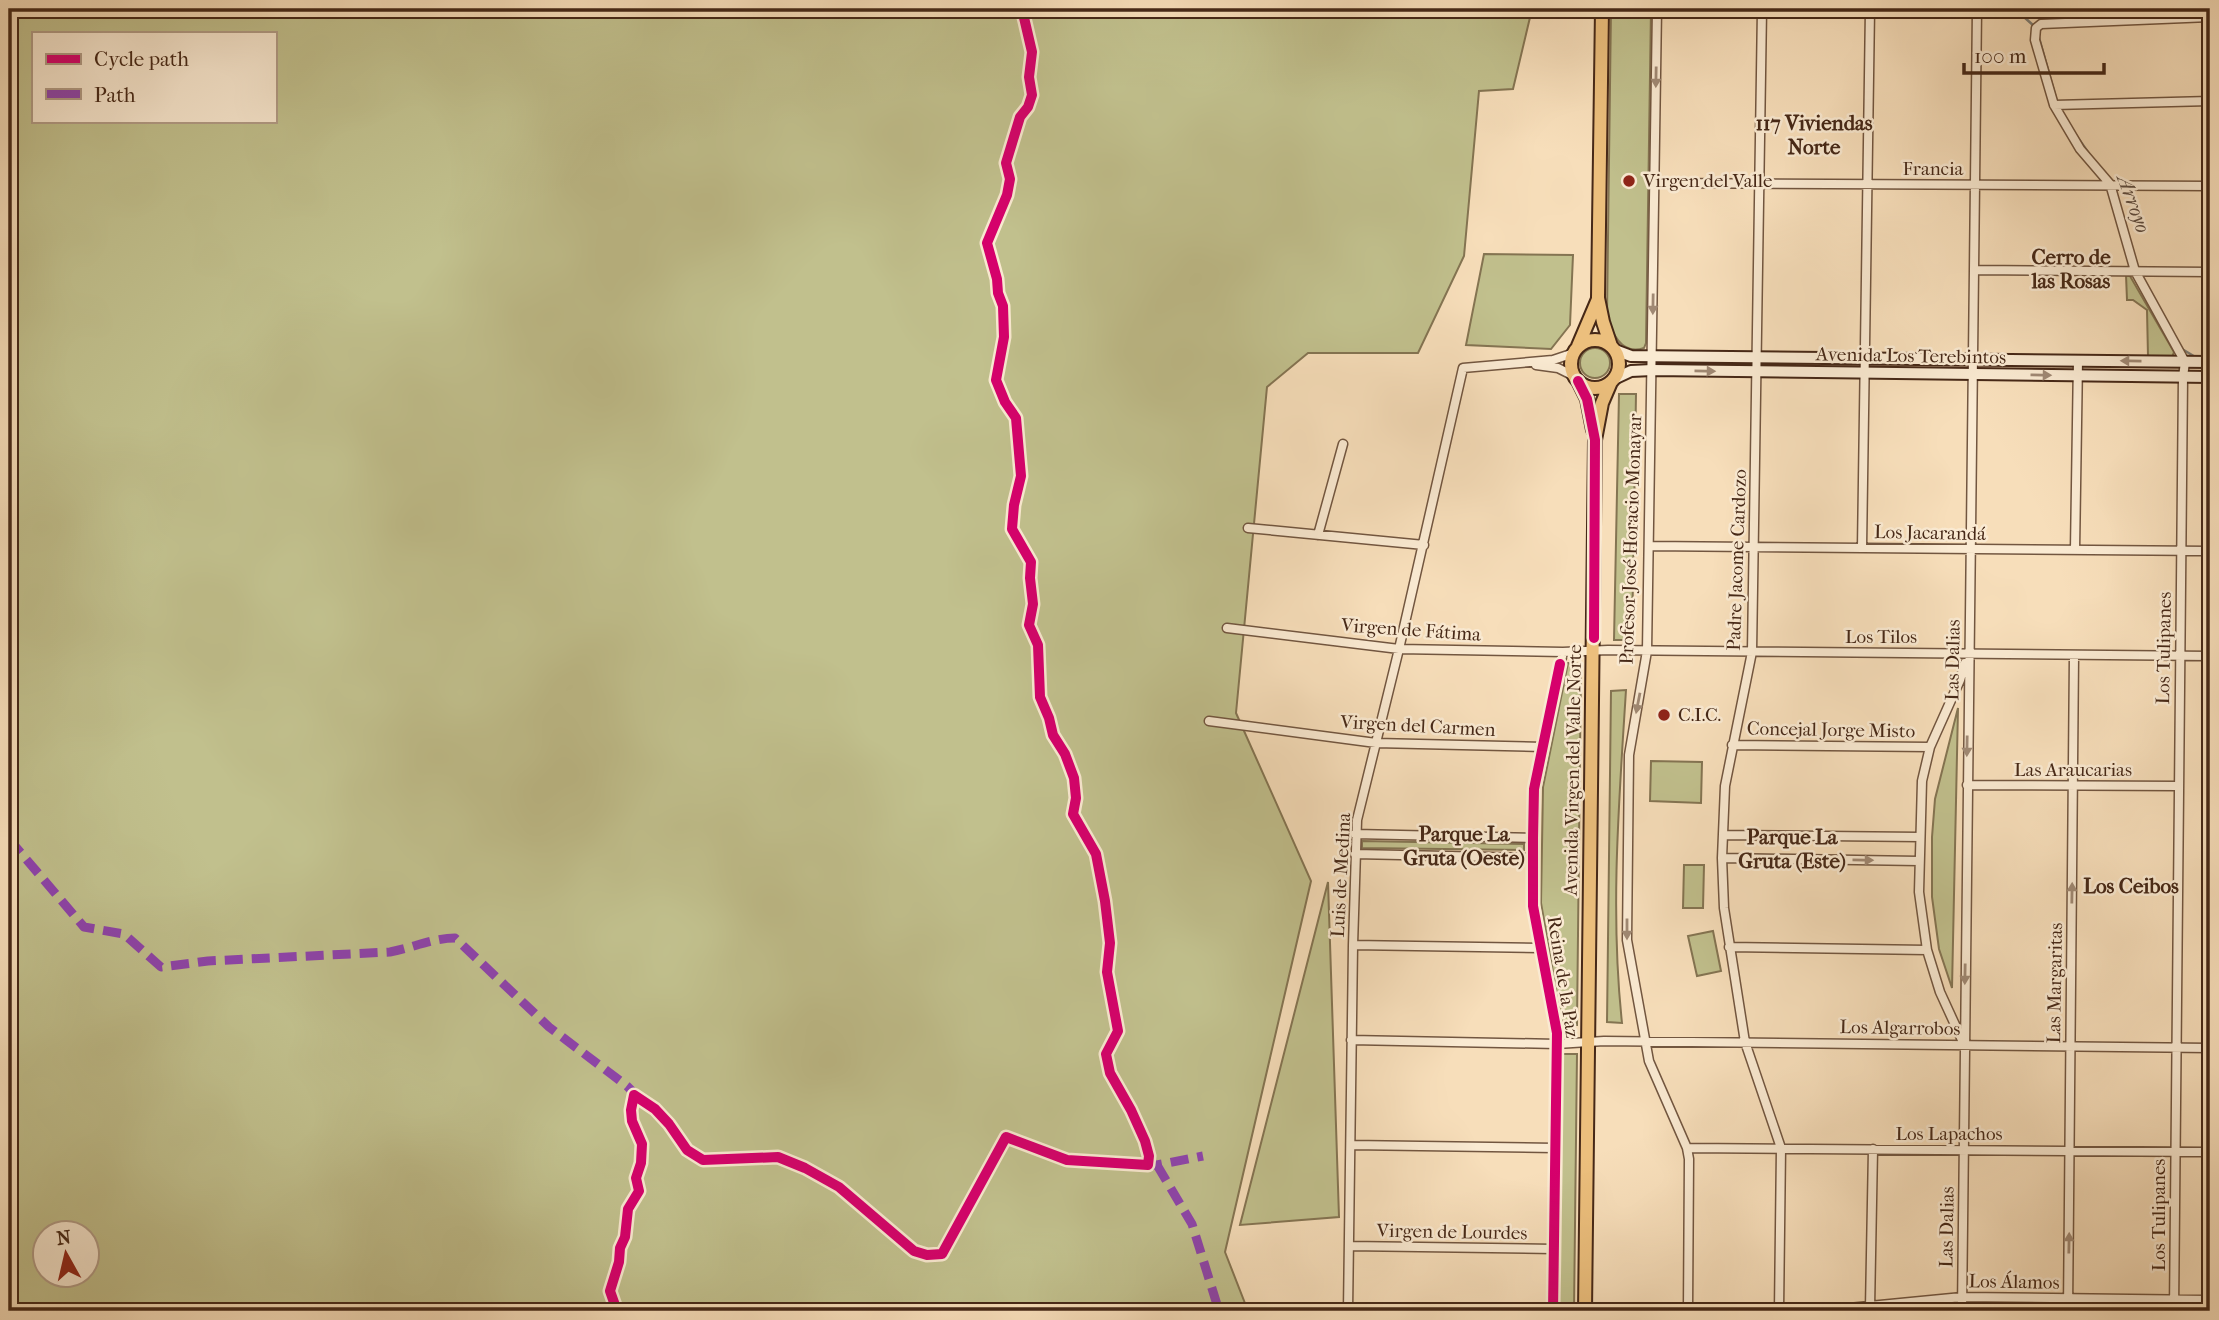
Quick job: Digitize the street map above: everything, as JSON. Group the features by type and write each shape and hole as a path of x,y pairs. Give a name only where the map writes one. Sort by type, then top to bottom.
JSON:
{"main road":[{"path":"1598,298 1571,364 1576,378 1590,388 1605,386 1613,381 1619,365 1603,321 1598,298 1602,9"},
{"path":"1575,351 1589,341 1597,340 1613,348"},
{"name":"Avenida Los Terebintos","path":"1613,348 1631,356 2210,362"},
{"name":"Avenida Los Terebintos","path":"1613,381 1630,371 1652,370 2210,377"},
{"name":"Avenida Virgen del Valle Norte","path":"1576,378 1587,399 1595,440"},
{"name":"Avenida Virgen del Valle Norte","path":"1585,1311 1595,440 1602,403 1613,381"}],"street":[{"name":"Profesor José Horacio Monayar","path":"1657,9 1647,651 1629,755 1627,940 1649,1061 1687,1147 1689,1159 1688,1311"},
{"name":"Padre Jacome Cardozo","path":"1762,9 1752,652 1725,786 1722,858 1724,908 1745,1042 1781,1148 1779,1311"},
{"path":"1862,548 1870,9"},
{"name":"Las Dalias","path":"1962,1311 1977,9"},
{"path":"2185,362 2135,271 2110,184 2080,149 2054,106 2035,40 2036,28 2041,24 2210,17"},
{"path":"2054,106 2210,101"},
{"name":"Francia","path":"1655,183 2210,186"},
{"path":"1974,270 2210,272"},
{"path":"1519,363 1553,360 1575,351"},
{"path":"2075,550 2078,360"},
{"name":"Los Tulipanes","path":"2174,1311 2185,362"},
{"path":"1519,363 1558,368 1576,378"},
{"name":"Luis de Medina","path":"1348,1311 1355,834 1463,368 1519,363"},
{"path":"1318,535 1343,444"},
{"path":"1248,528 1424,545"},
{"name":"Los Jacarandá","path":"1649,546 2210,551"},
{"name":"Virgen de Fátima","path":"1227,628 1399,649 1594,651"},
{"name":"Los Tilos","path":"1594,651 2210,656"},
{"name":"Reina de la Paz","path":"1553,1311 1557,1033 1533,906 1533,838 1534,789 1563,652"},
{"path":"1964,1045 1940,992 1927,950 1919,892 1919,860 1922,781 1930,747 1960,680 1968,653"},
{"name":"Las Margaritas","path":"2068,1311 2074,654"},
{"name":"Virgen del Carmen","path":"1209,721 1376,743 1543,747"},
{"name":"Concejal Jorge Misto","path":"1732,745 1930,747"},
{"name":"Las Araucarias","path":"1967,785 2179,786"},
{"path":"1355,834 1533,838"},
{"path":"1723,835 1920,837"},
{"path":"1355,854 1533,858"},
{"path":"1722,858 1919,860"},
{"path":"1353,946 1541,948"},
{"path":"1729,947 1927,950"},
{"name":"Los Algarrobos","path":"1351,1040 2210,1048"},
{"path":"1351,1145 1555,1148"},
{"name":"Los Lapachos","path":"1687,1147 2210,1152"},
{"path":"1870,1309 1873,1149"},
{"name":"Virgen de Lourdes","path":"1349,1246 1554,1249"},
{"name":"Los Álamos","path":"1818,1311 1870,1309 1962,1297 2210,1300"}],"shaded area":[{"path":"9,9 1532,9 1513,89 1479,91 1464,256 1418,353 1308,353 1267,387 1236,713 1311,881 1225,1252 1248,1311 9,1311"},
{"path":"1611,9 1651,9 1646,343 1644,348 1636,350 1623,346 1618,341 1607,314"},
{"path":"1484,254 1573,255 1570,325 1551,349 1466,345"},
{"path":"2126,275 2130,276 2174,352 2172,357 2148,356 2147,310 2133,300 2127,300"},
{"path":"1595,348 1606,352 1610,363 1606,374 1595,378 1584,374 1580,363 1584,352"},
{"path":"1619,394 1636,394 1632,640 1614,640"},
{"path":"1568,663 1581,664 1577,1025 1562,1024 1541,903 1543,787"},
{"path":"1626,690 1616,898 1622,1023 1607,1022 1611,691"},
{"path":"1958,708 1952,988 1939,949 1932,897 1932,837 1935,799"},
{"path":"1651,761 1702,762 1701,803 1650,801"},
{"path":"1362,841 1524,844 1524,850 1362,848"},
{"path":"1684,865 1704,865 1703,908 1683,908"},
{"path":"1328,882 1339,1217 1240,1225"},
{"path":"1713,931 1721,971 1697,976 1688,936"},
{"path":"1562,1054 1577,1054 1574,1311 1559,1311"}],"waterway":[{"name":"Arroyo","path":"2023,9 2024,17 2034,26"},
{"name":"Arroyo","path":"2038,34 2057,102"},
{"name":"Arroyo","path":"2076,135 2090,155"},
{"name":"Arroyo","path":"2182,349 2197,358"}],"marked path":[{"path":"9,839 84,927 124,934 161,967 208,961 390,952 455,938 549,1027 638,1097"},
{"path":"1144,1165 1203,1156"},
{"path":"1157,1165 1192,1224 1219,1311"}],"cycle path":[{"path":"617,1311 610,1291 625,1237 628,1209 639,1191 636,1178 641,1163 642,1144 632,1121 634,1095 655,1109 687,1150 703,1160 778,1157 805,1168 839,1187 914,1251 927,1255 942,1254 1006,1137 1067,1160 1148,1165 1149,1156 1145,1141 1110,1073 1106,1054 1118,1031 1107,972 1110,943 1105,901 1096,854 1073,814 1076,798 1074,778 1065,754 1053,735 1040,697 1038,645 1029,625 1033,604 1031,562 1012,529 1021,476 1016,418 1005,402 996,380 1004,337 1003,306 987,243 1007,195 1010,179 1006,163 1020,117 1028,107 1032,95 1029,77 1032,52 1022,9"},
{"path":"1578,381 1587,399 1595,440 1594,638"},
{"path":"1553,1311 1557,1033 1533,906 1533,838 1534,789 1560,664"}],"place":[{"name":"Virgen del Valle","path":"1629,181"},
{"name":"C.I.C.","path":"1664,715"}],"district":[{"name":"117 Viviendas Norte","path":"1814,135"},
{"name":"Cerro de las Rosas","path":"2071,269"},
{"name":"Parque La Gruta (Oeste)","path":"1464,846"},
{"name":"Parque La Gruta (Este)","path":"1792,849"},
{"name":"Los Ceibos","path":"2131,886"}]}
